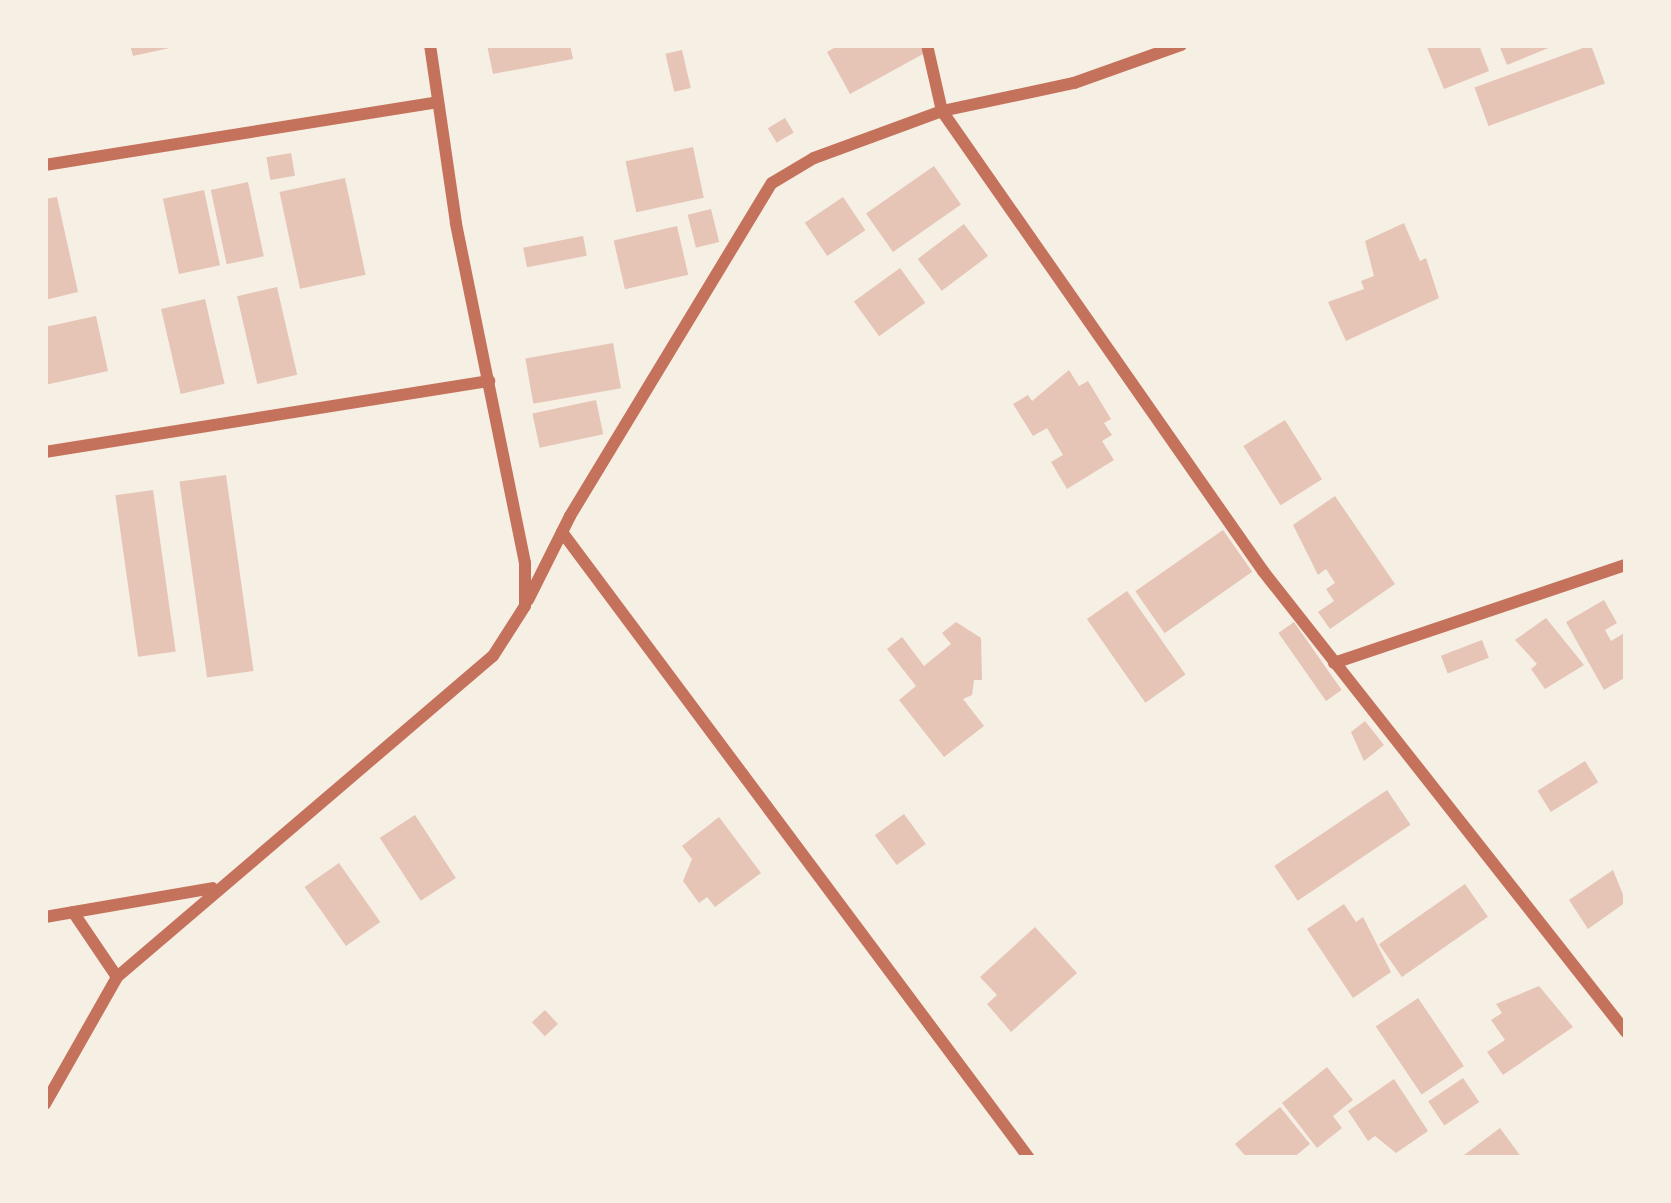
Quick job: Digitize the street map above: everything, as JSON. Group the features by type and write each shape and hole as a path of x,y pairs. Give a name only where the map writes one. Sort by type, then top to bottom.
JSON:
{"street":[{"path":"430,45 525,563 525,607"},
{"path":"927,45 943,111 1334,663 1626,1032"},
{"path":"45,1103 117,977 214,888 494,656 525,607 562,532 772,183 814,158 943,111 1074,82 1181,45"},
{"path":"45,165 438,102"},
{"path":"45,452 489,381"},
{"path":"562,532 1028,1158"},
{"path":"1334,663 1626,565"},
{"path":"45,917 214,888"},
{"path":"73,912 117,977"}],"building":[{"path":"130,45 174,45 174,47 133,56"},
{"path":"487,45 570,45 573,59 493,74"},
{"path":"839,45 921,45 925,53 850,94 827,52"},
{"path":"1426,45 1479,45 1489,71 1444,89"},
{"path":"1499,45 1556,45 1507,65"},
{"path":"1591,45 1605,84 1489,126 1474,87"},
{"path":"682,50 691,88 674,92 665,54"},
{"path":"785,118 794,133 777,143 768,128"},
{"path":"693,147 704,198 636,212 626,161"},
{"path":"291,153 295,176 270,180 266,157"},
{"path":"934,166 961,205 893,252 866,214"},
{"path":"345,178 366,275 300,289 279,192"},
{"path":"248,182 264,256 227,264 211,190"},
{"path":"204,190 220,265 179,274 163,199"},
{"path":"57,197 78,292 45,300 45,199"},
{"path":"843,197 865,230 827,256 805,223"},
{"path":"711,209 719,242 696,248 688,215"},
{"path":"1404,223 1420,261 1426,258 1439,298 1346,341 1328,302 1364,289 1361,281 1374,276 1365,241"},
{"path":"964,224 988,256 942,291 918,259"},
{"path":"677,226 688,275 625,289 614,241"},
{"path":"583,236 587,256 527,267 523,248"},
{"path":"900,268 925,303 879,336 854,302"},
{"path":"277,287 297,375 257,384 237,296"},
{"path":"205,299 225,384 181,394 161,309"},
{"path":"96,316 108,371 45,385 45,327"},
{"path":"613,343 621,388 533,404 525,358"},
{"path":"1069,370 1079,386 1088,381 1111,419 1104,423 1112,435 1102,441 1114,460 1067,489 1051,462 1063,455 1047,428 1033,436 1013,404 1028,395 1032,401"},
{"path":"596,400 603,434 540,448 532,414"},
{"path":"1285,420 1322,479 1281,505 1243,446"},
{"path":"226,475 254,671 207,678 179,482"},
{"path":"153,490 176,651 138,657 115,495"},
{"path":"1335,496 1395,584 1330,629 1318,612 1334,601 1326,589 1335,583 1326,569 1318,575 1293,525"},
{"path":"1223,530 1252,572 1165,633 1135,591"},
{"path":"1127,591 1186,675 1145,703 1087,619"},
{"path":"1604,600 1617,623 1605,630 1611,641 1626,632 1626,677 1604,690 1566,622"},
{"path":"1546,618 1584,665 1545,689 1531,669 1537,664 1515,640"},
{"path":"956,622 981,638 982,680 974,680 972,695 963,699 984,726 944,757 899,700 916,686 887,649 902,637 924,666 951,644 942,633"},
{"path":"1294,622 1342,690 1326,701 1278,633"},
{"path":"1482,640 1489,658 1448,674 1441,656"},
{"path":"1365,721 1384,745 1364,761 1351,732"},
{"path":"1585,761 1598,782 1551,812 1538,791"},
{"path":"1387,790 1410,825 1298,901 1274,866"},
{"path":"904,814 926,844 897,865 875,835"},
{"path":"415,815 456,878 421,901 380,838"},
{"path":"719,817 761,873 715,907 707,897 699,903 683,881 692,859 682,846"},
{"path":"339,863 380,922 346,946 305,887"},
{"path":"1613,870 1626,902 1588,929 1569,900"},
{"path":"1465,884 1488,917 1402,977 1379,944"},
{"path":"1344,904 1356,922 1363,917 1391,972 1353,998 1307,929"},
{"path":"1035,927 1077,973 1011,1032 987,1004 997,995 980,977"},
{"path":"1539,986 1573,1027 1503,1075 1487,1052 1505,1040 1491,1020 1502,1013 1496,1004"},
{"path":"1418,998 1464,1066 1422,1094 1376,1027"},
{"path":"545,1010 558,1024 545,1036 532,1022"},
{"path":"1327,1067 1353,1100 1333,1116 1342,1128 1317,1148 1282,1103"},
{"path":"1463,1078 1479,1102 1444,1126 1428,1101"},
{"path":"1394,1079 1428,1131 1396,1153 1375,1136 1368,1141 1348,1111"},
{"path":"1280,1107 1310,1144 1293,1158 1247,1158 1235,1144"},
{"path":"1500,1128 1522,1158 1460,1158"}]}
